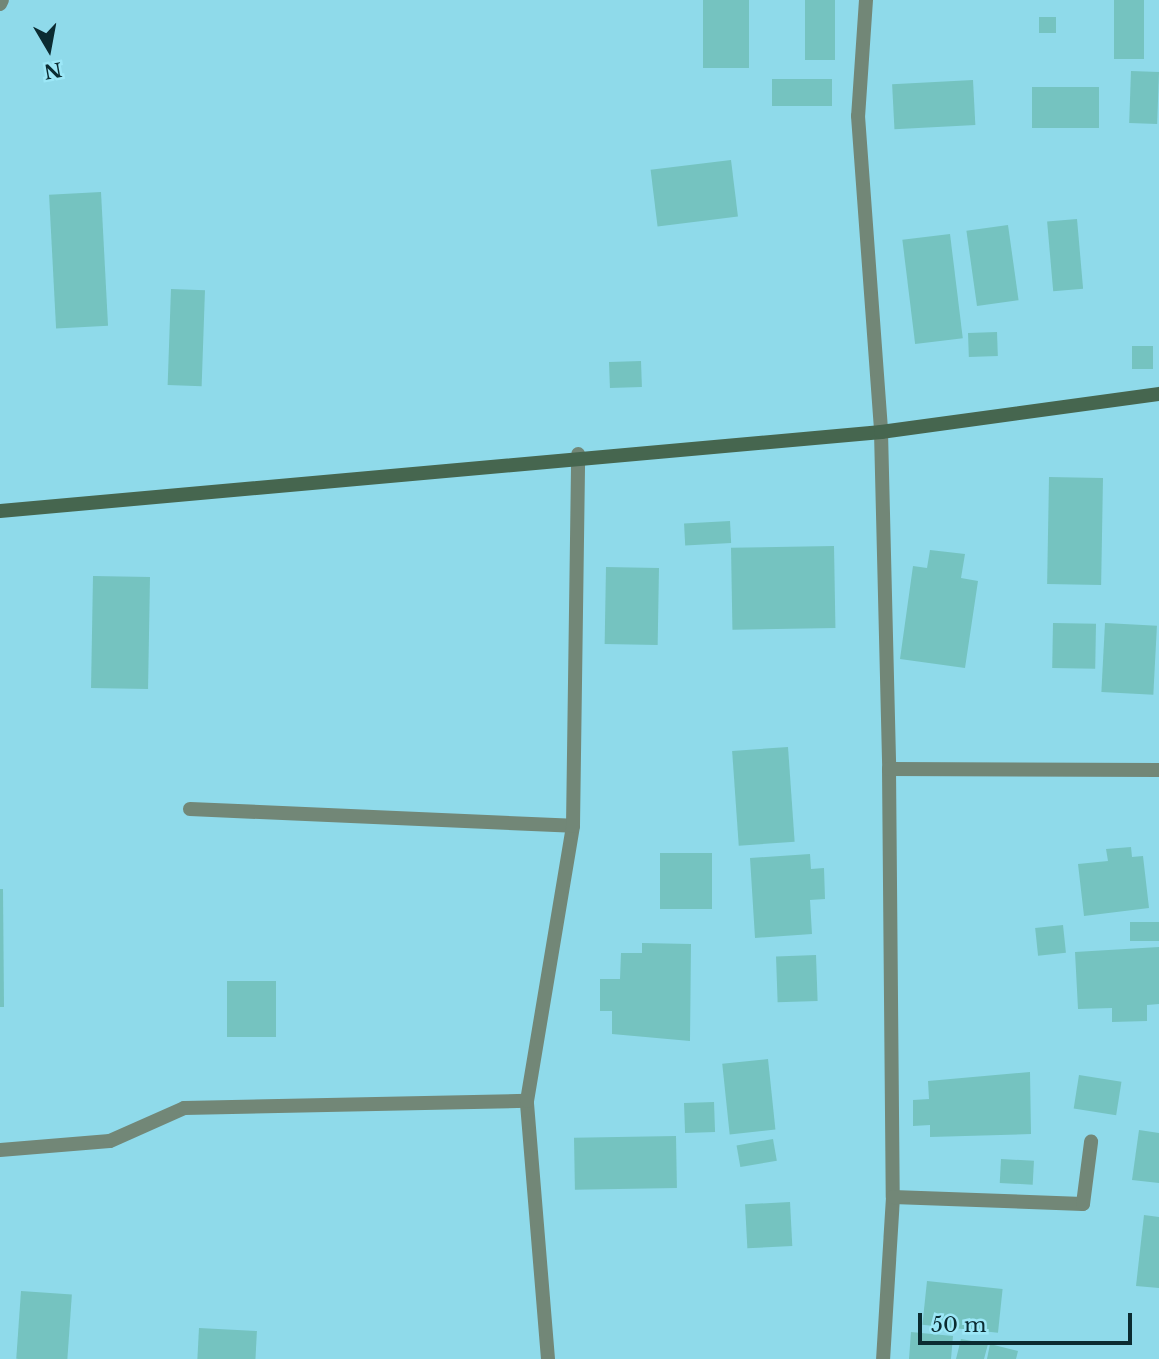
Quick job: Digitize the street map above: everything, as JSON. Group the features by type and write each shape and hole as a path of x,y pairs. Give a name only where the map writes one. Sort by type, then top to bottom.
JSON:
{"street":[{"path":"866,0 858,116 881,432 889,769 893,1198 883,1359"},
{"path":"0,511 578,454 881,432 1159,394"},
{"path":"548,1359 527,1101 573,826 578,454"},
{"path":"889,769 1159,770"},
{"path":"190,809 573,826"},
{"path":"0,1150 110,1141 184,1108 527,1101"},
{"path":"893,1198 1083,1204 1091,1142"}],"building":[{"path":"703,0 749,0 749,68 703,68"},
{"path":"805,0 835,0 835,60 805,60"},
{"path":"1114,0 1144,0 1144,59 1114,59"},
{"path":"1039,17 1056,17 1056,33 1039,33"},
{"path":"1131,71 1159,72 1157,124 1129,123"},
{"path":"772,79 832,79 832,106 772,106"},
{"path":"973,80 975,125 894,129 892,84"},
{"path":"1032,87 1099,87 1099,128 1032,128"},
{"path":"731,160 738,217 658,226 651,170"},
{"path":"101,192 108,326 56,329 49,195"},
{"path":"1077,219 1083,289 1053,291 1047,222"},
{"path":"1008,225 1019,300 977,306 966,231"},
{"path":"950,234 963,338 915,344 902,240"},
{"path":"171,289 205,290 202,386 168,385"},
{"path":"997,332 998,356 969,357 968,333"},
{"path":"1132,346 1153,346 1153,369 1132,369"},
{"path":"641,361 642,387 610,388 609,362"},
{"path":"1049,477 1103,478 1101,585 1047,584"},
{"path":"730,521 731,543 685,545 684,523"},
{"path":"834,546 835,628 732,630 731,548"},
{"path":"930,550 965,554 961,578 978,581 965,668 900,659 913,566 927,568"},
{"path":"606,567 659,568 658,645 605,644"},
{"path":"93,576 150,577 148,689 91,688"},
{"path":"1053,623 1096,624 1095,669 1052,668"},
{"path":"1105,623 1157,626 1153,695 1101,692"},
{"path":"788,747 795,842 739,846 732,751"},
{"path":"1131,847 1132,857 1143,856 1149,908 1084,916 1078,864 1108,861 1106,849"},
{"path":"660,853 712,853 712,909 660,909"},
{"path":"810,854 811,869 824,868 825,899 810,900 812,934 755,938 750,858"},
{"path":"0,889 3,889 4,1007 0,1007"},
{"path":"1130,922 1159,922 1159,941 1130,941"},
{"path":"1063,925 1066,953 1038,956 1035,928"},
{"path":"642,943 691,944 690,1041 612,1034 612,1011 600,1011 600,979 620,979 621,953 642,953"},
{"path":"1159,947 1159,1004 1147,1005 1147,1021 1112,1022 1112,1008 1078,1009 1075,952"},
{"path":"816,955 818,1001 778,1002 776,956"},
{"path":"227,981 276,981 276,1037 227,1037"},
{"path":"768,1059 775,1130 730,1134 722,1064"},
{"path":"1030,1072 1031,1134 930,1137 930,1125 913,1126 913,1100 929,1099 928,1081"},
{"path":"1079,1075 1121,1082 1116,1115 1074,1109"},
{"path":"714,1102 715,1132 685,1133 684,1103"},
{"path":"1139,1130 1159,1133 1159,1183 1132,1180"},
{"path":"676,1136 677,1188 575,1190 574,1138"},
{"path":"773,1139 777,1161 740,1167 737,1145"},
{"path":"1001,1159 1034,1161 1033,1185 1000,1183"},
{"path":"790,1202 792,1246 747,1248 745,1204"},
{"path":"1144,1215 1159,1217 1159,1288 1136,1286"},
{"path":"927,1281 1003,1289 998,1333 922,1325"},
{"path":"21,1291 72,1295 67,1359 16,1359"},
{"path":"199,1328 257,1331 255,1359 197,1359"},
{"path":"911,1332 953,1336 951,1359 909,1359"},
{"path":"961,1339 988,1344 984,1359 956,1359"},
{"path":"990,1344 1018,1351 1016,1359 987,1359"}]}
